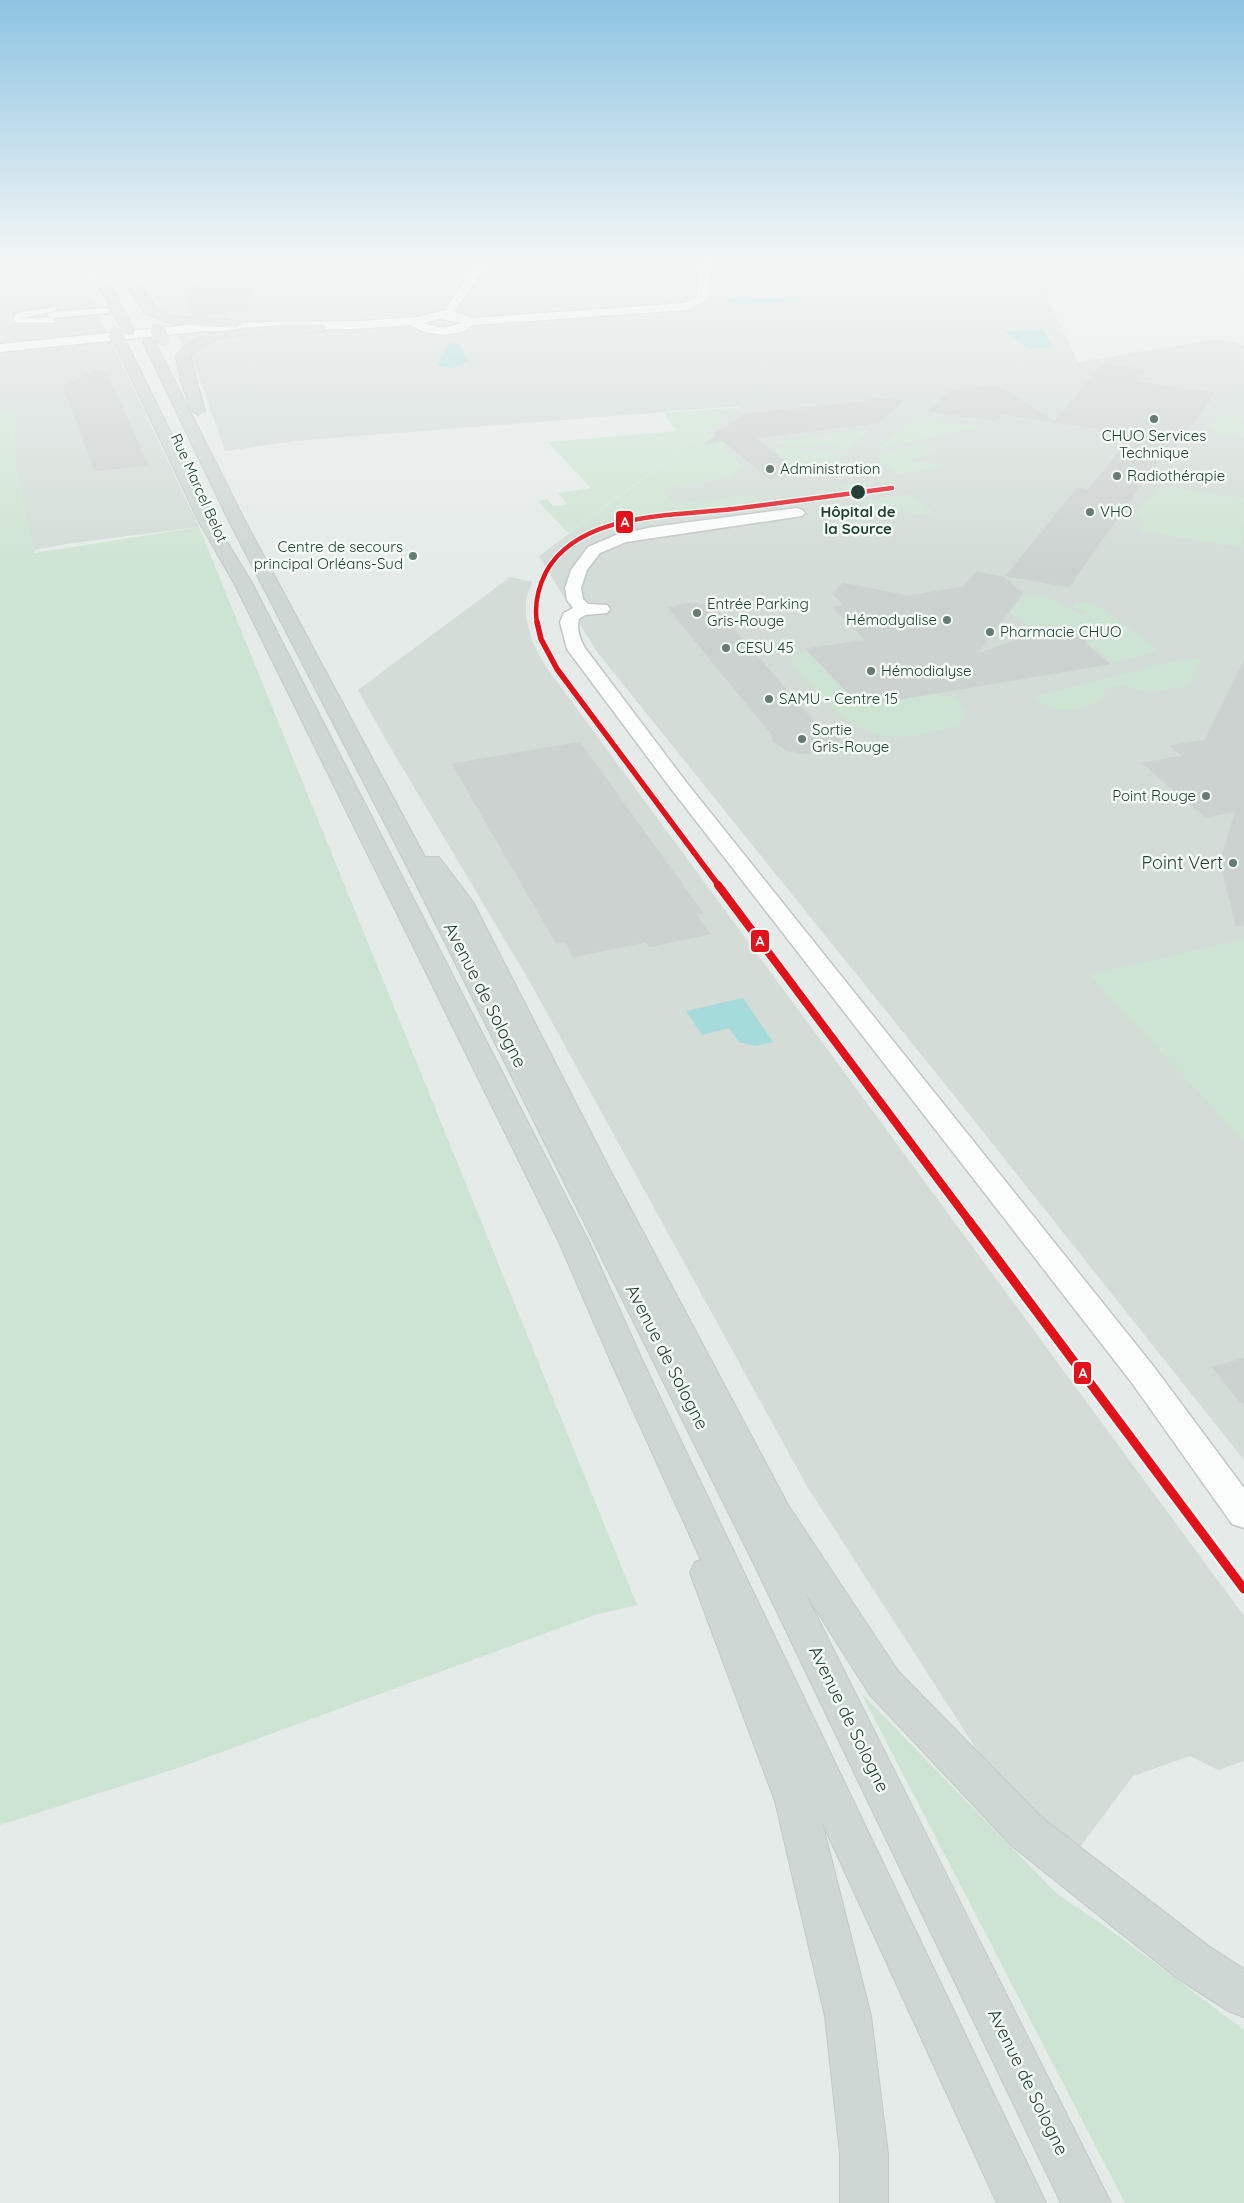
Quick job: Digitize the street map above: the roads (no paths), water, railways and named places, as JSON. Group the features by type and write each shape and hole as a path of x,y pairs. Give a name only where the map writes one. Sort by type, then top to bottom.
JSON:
{"main road":[{"name":"Rue Marcel Belot","path":"136,361 242,584 426,944 570,1233 628,1364"},
{"name":"Rue Marcel Belot","path":"165,361 235,517"},
{"path":"173,361 188,381"},
{"path":"184,361 188,381 235,517"},
{"name":"Avenue de Sologne","path":"235,517 384,801 768,1556 1087,2203"},
{"path":"384,801 461,902 596,1170 775,1515 884,1683 1026,1832 1194,1962 1244,1995"},
{"path":"628,1364 796,1801 848,2016 864,2154 864,2203"},
{"path":"628,1364 1022,2203"}],"street":[{"path":"797,513 653,532 622,538 594,550 579,570 573,588 574,600 592,608 571,615 568,620 576,649 679,786 1144,1375 1244,1514"}],"water":[{"path":"440,361 468,361 455,368 437,366"},
{"path":"743,998 773,1042 755,1046 739,1042 729,1028 702,1035 686,1011"}],"tram line":[{"path":"693,513 781,507"}],"place":[{"name":"CHUO Services Technique","path":"1154,419"},
{"name":"Administration","path":"770,469"},
{"name":"Radiothérapie","path":"1117,476"},
{"name":"Hôpital de la Source","path":"858,492"},
{"name":"VHO","path":"1090,512"},
{"name":"Centre de secours principal Orléans-Sud","path":"413,556"},
{"name":"Entrée Parking Gris-Rouge","path":"697,613"},
{"name":"Hémodyalise","path":"947,620"},
{"name":"Pharmacie CHUO","path":"990,632"},
{"name":"CESU 45","path":"726,648"},
{"name":"Hémodialyse","path":"871,671"},
{"name":"SAMU - Centre 15","path":"769,699"},
{"name":"Sortie Gris-Rouge","path":"802,739"},
{"name":"Point Rouge","path":"1206,796"},
{"name":"Point Vert","path":"1233,863"}]}
